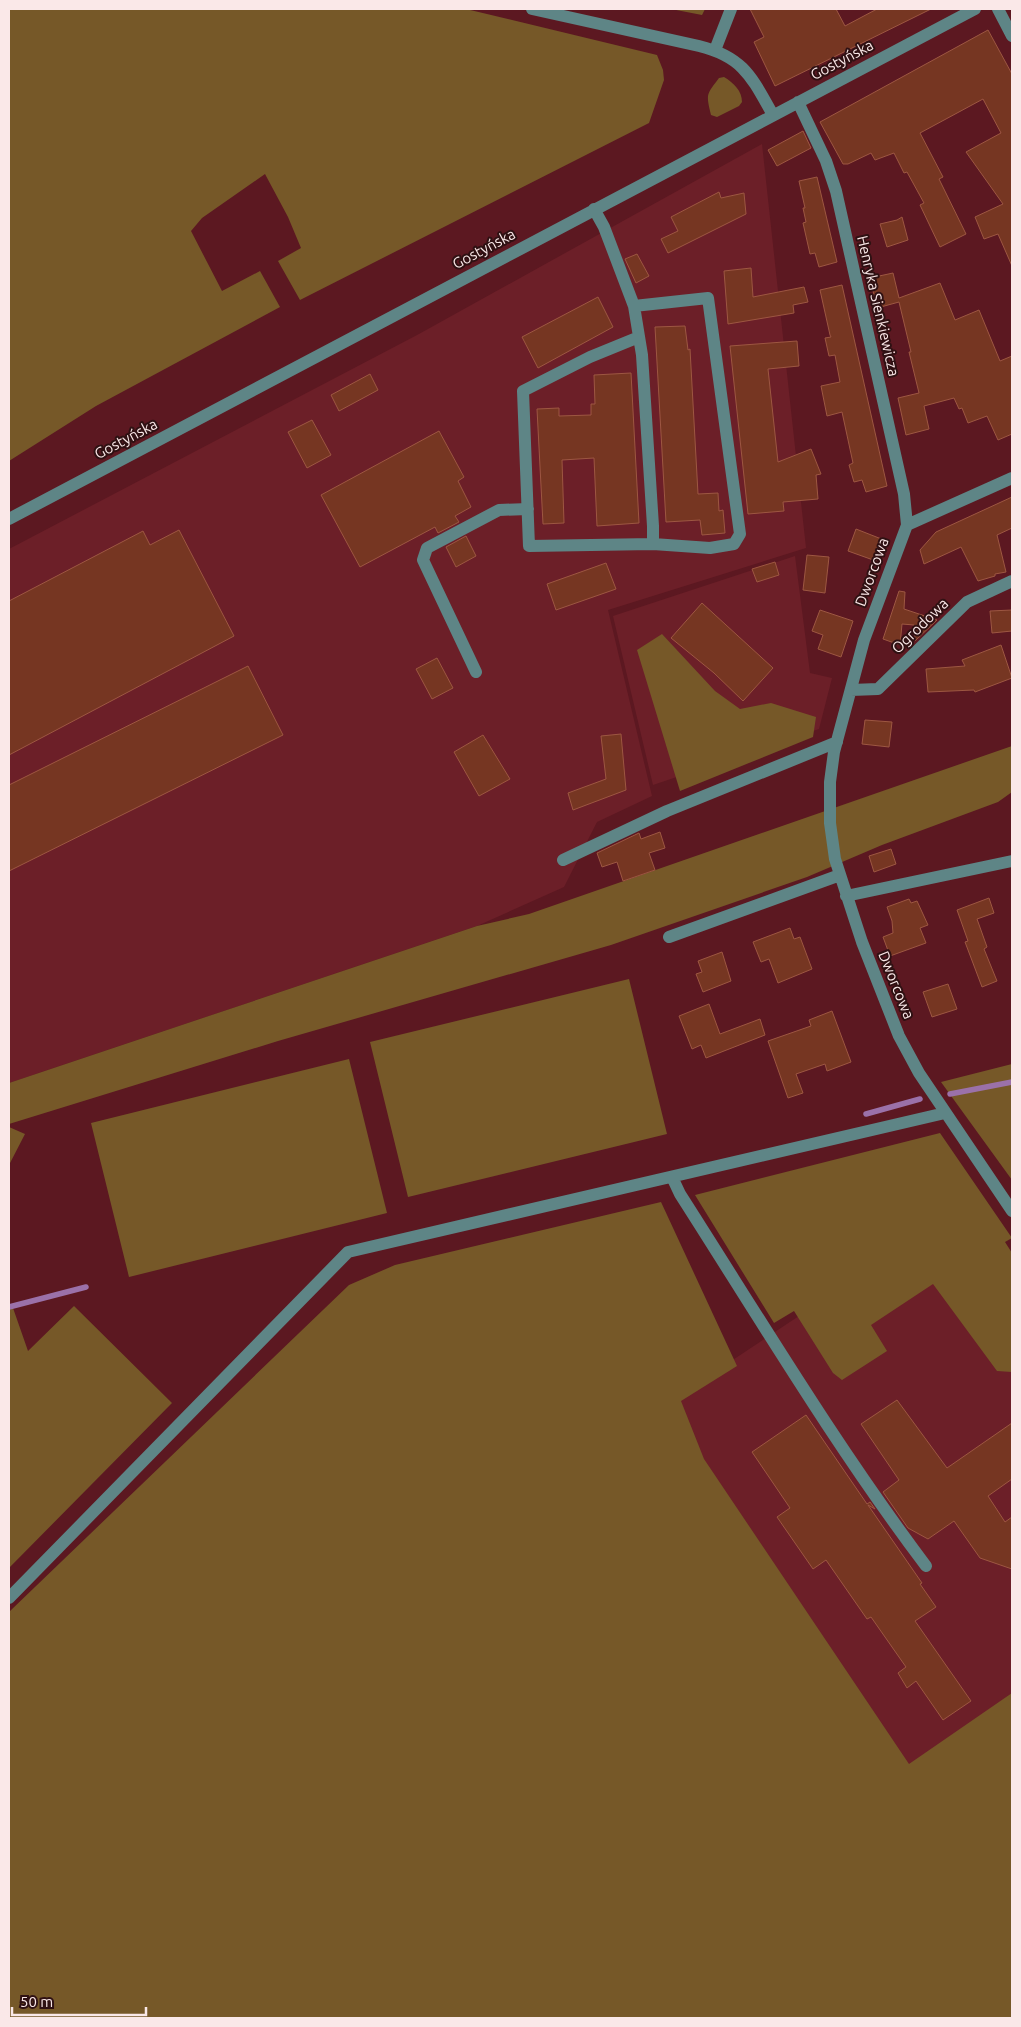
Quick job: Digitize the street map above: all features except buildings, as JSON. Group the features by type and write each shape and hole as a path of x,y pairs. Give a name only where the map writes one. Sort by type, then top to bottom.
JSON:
{"street":[{"path":"532,9 715,50 732,59 749,74 772,115"},
{"path":"715,50 731,9"},
{"name":"Gostyńska","path":"9,519 974,9"},
{"path":"998,9 1012,36"},
{"name":"Henryka Sienkiewicza","path":"798,102 826,161 836,191 904,494 906,525"},
{"path":"594,209 604,227 634,306 644,374 653,544"},
{"path":"634,306 708,298 740,534 734,544 710,548 653,544 529,546 523,391 590,357 639,337"},
{"name":"Dworcowa","path":"1012,478 906,525 864,640 837,742 830,782 830,824 835,859 846,896 899,1036 919,1073 1012,1211"},
{"path":"476,672 423,560 427,548 499,510 528,509"},
{"name":"Ogrodowa","path":"851,690 878,688 967,602 1012,581"},
{"path":"563,860 666,811 837,742"},
{"path":"846,896 1012,861"},
{"path":"669,937 840,874"},
{"path":"9,1598 348,1252 946,1114"},
{"path":"672,1177 680,1194 812,1400 898,1529 926,1566"}],"shaded area":[{"path":"9,9 466,9 657,55 663,70 664,80 649,123 300,300 278,261 301,248 288,217 265,174 202,218 191,231 222,291 260,271 280,307 96,406 9,461"},
{"path":"671,9 705,9 702,15"},
{"path":"724,77 737,88 741,94 742,102 739,106 717,117 711,115 708,95 719,78"},
{"path":"762,144 806,548 608,610 652,796 597,822 564,887 477,926 9,1083 9,549 419,334"},
{"path":"795,556 810,673 832,678 819,729 653,785 613,616"},
{"path":"662,634 715,691 740,709 771,703 816,717 813,737 680,791 637,650"},
{"path":"1012,746 1012,792 998,802 882,845 807,877 611,945 278,1041 9,1124 9,1083 477,926 529,914"},
{"path":"629,979 667,1134 408,1197 370,1042"},
{"path":"349,1059 387,1213 129,1277 91,1123"},
{"path":"1012,1064 1012,1180 941,1082"},
{"path":"9,1127 25,1134 9,1165"},
{"path":"940,1133 1012,1238 1005,1242 1012,1253 1012,1372 997,1371 933,1284 871,1325 887,1351 842,1380 833,1373 794,1311 774,1323 695,1195"},
{"path":"661,1202 737,1366 681,1401 704,1459 909,1764 1012,1693 1012,2018 9,2018 9,1612 349,1285 395,1265"},
{"path":"994,1227 1012,1254 1012,1721 924,1790 665,1405 808,1310"},
{"path":"74,1306 172,1403 9,1568 9,1307 13,1308 28,1351"}],"waterway":[{"path":"950,1094 1012,1082"},
{"path":"866,1114 920,1099"},
{"path":"9,1307 86,1287"}]}
